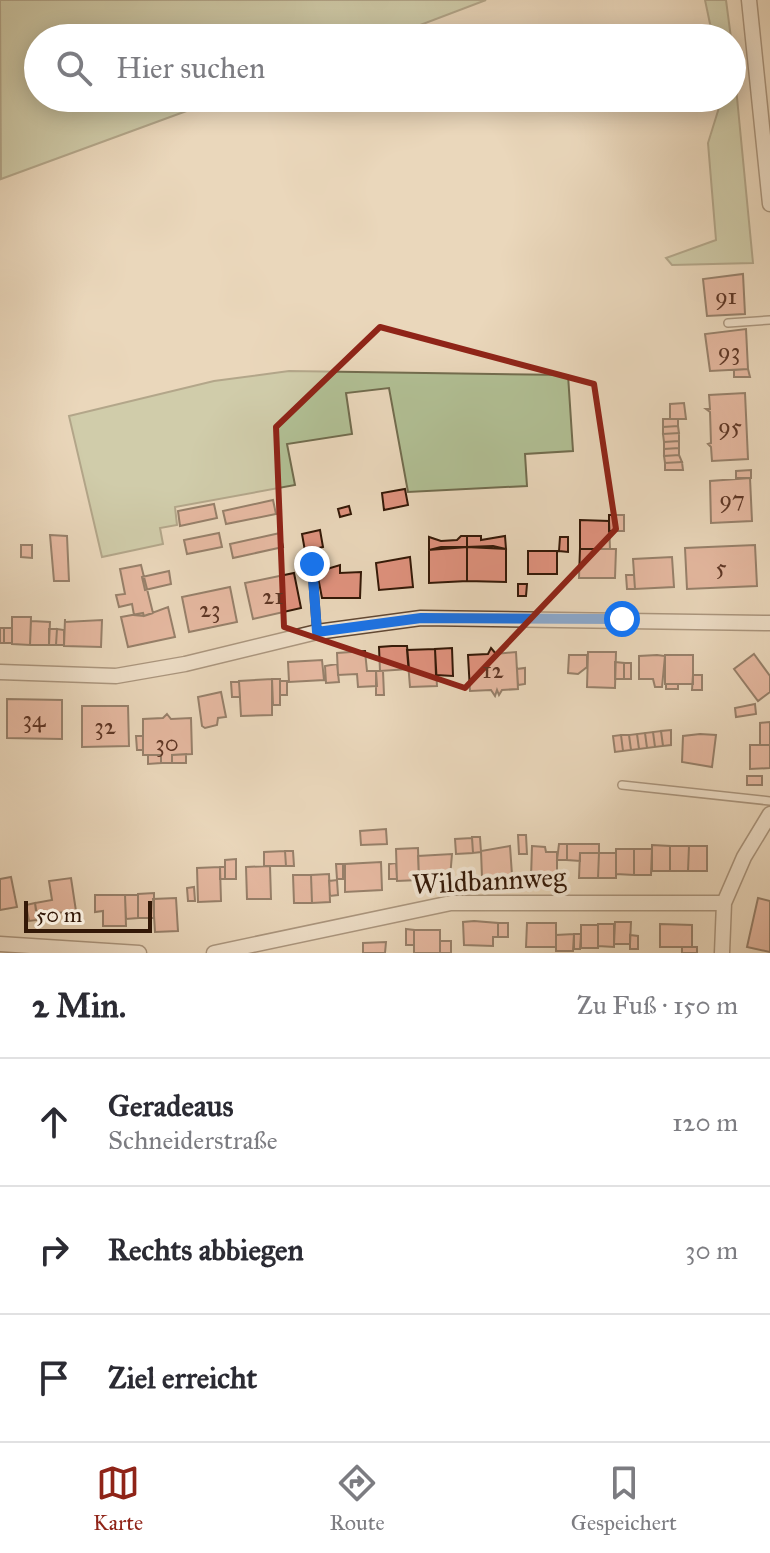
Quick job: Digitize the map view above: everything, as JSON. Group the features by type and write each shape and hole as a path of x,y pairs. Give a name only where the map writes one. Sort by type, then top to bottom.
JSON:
{"street":[{"path":"749,0 770,204"},
{"path":"0,672 116,676 185,664 317,632 421,618 770,623"},
{"path":"722,953 724,903 744,857 770,814"},
{"name":"Wildbannweg","path":"214,953 451,903 724,903"},
{"path":"0,944 139,953"}],"lane":[{"path":"728,323 770,320"},
{"path":"312,564 317,632"},
{"path":"622,785 770,801"}],"highlighted area":[{"path":"380,327 594,384 616,529 465,688 284,627 276,427"}],"green space":[{"path":"0,0 486,0 423,24 24,24 24,112 184,112 1,179"},
{"path":"705,0 726,0 729,24 710,24"},
{"path":"718,112 738,112 753,263 672,265 666,258 716,240 708,143"},
{"path":"289,371 568,375 573,451 525,454 527,486 408,492 389,388 346,393 352,434 287,444 295,485 175,507 177,525 160,528 163,544 102,557 69,416 214,381"}],"building":[{"path":"743,274 745,314 707,316 703,279"},
{"path":"746,329 748,369 710,371 705,334"},
{"path":"748,369 750,377 734,377 734,370"},
{"path":"745,393 748,459 712,461 708,444 711,443 710,412 706,409 710,409 709,395"},
{"path":"684,403 686,419 670,419 670,404"},
{"path":"663,419 678,419 678,426 663,427"},
{"path":"678,426 679,433 663,434 663,427"},
{"path":"679,433 679,441 664,442 663,434"},
{"path":"679,441 679,448 664,449 664,442"},
{"path":"679,448 679,455 664,456 664,449"},
{"path":"679,455 682,462 665,463 664,456"},
{"path":"682,462 683,470 665,470 665,463"},
{"path":"751,470 751,478 736,478 736,471"},
{"path":"750,478 752,521 711,523 710,481"},
{"path":"405,489 408,505 384,510 382,493"},
{"path":"273,500 276,514 226,524 223,511"},
{"path":"214,504 217,518 180,526 178,511"},
{"path":"349,506 351,514 340,517 338,509"},
{"path":"609,515 624,515 624,531 609,531"},
{"path":"580,520 609,521 610,549 580,549"},
{"path":"320,530 323,547 305,551 302,534"},
{"path":"219,533 222,547 187,554 184,540"},
{"path":"280,533 283,547 233,558 230,544"},
{"path":"50,535 67,536 69,581 54,581"},
{"path":"467,536 467,547 429,550 429,537 441,541 457,540"},
{"path":"467,536 481,536 481,540 505,536 506,549 467,547"},
{"path":"560,537 568,537 568,552 559,551"},
{"path":"21,545 32,545 32,558 21,557"},
{"path":"755,545 757,586 687,589 685,548"},
{"path":"467,547 506,549 506,582 467,581"},
{"path":"467,547 467,581 429,583 429,550"},
{"path":"580,549 616,549 615,578 579,578"},
{"path":"528,551 557,551 557,574 528,574"},
{"path":"410,557 413,587 379,590 376,563"},
{"path":"672,557 674,587 635,589 633,559"},
{"path":"141,565 153,613 144,616 134,615 132,604 119,607 116,595 125,594 120,569"},
{"path":"340,565 340,573 361,572 360,598 322,598 317,572"},
{"path":"169,571 171,584 145,590 142,577"},
{"path":"294,573 301,608 253,619 245,583"},
{"path":"626,575 634,575 635,589 627,589"},
{"path":"518,584 527,584 526,596 518,596"},
{"path":"230,587 237,622 189,632 182,597"},
{"path":"168,607 175,637 128,647 121,617 143,613 144,616"},
{"path":"12,617 31,617 30,645 12,644"},
{"path":"65,619 65,622 102,620 101,647 64,646"},
{"path":"31,621 50,622 49,645 30,645"},
{"path":"0,628 4,628 4,643 0,643"},
{"path":"4,628 12,628 12,643 4,643"},
{"path":"49,629 57,629 56,645 49,645"},
{"path":"57,629 64,630 64,645 56,645"},
{"path":"407,646 409,669 380,671 379,647"},
{"path":"452,648 453,676 436,675 435,649"},
{"path":"491,648 496,654 516,652 518,689 502,690 499,695 497,690 495,696 491,690 470,691 468,655 488,654"},
{"path":"435,649 437,686 410,687 407,650"},
{"path":"365,651 367,671 376,671 377,686 358,687 357,674 338,675 337,653"},
{"path":"588,652 616,652 615,688 587,687"},
{"path":"754,654 770,676 770,692 758,701 734,669"},
{"path":"569,655 587,655 587,667 578,674 568,673"},
{"path":"665,655 693,655 693,684 665,684"},
{"path":"639,656 665,656 662,687 655,687 653,679 639,679"},
{"path":"322,660 324,680 289,682 288,662"},
{"path":"615,662 624,663 624,679 615,679"},
{"path":"624,663 631,663 631,679 624,679"},
{"path":"337,664 339,682 326,683 325,666"},
{"path":"525,668 525,684 518,685 517,669"},
{"path":"376,671 383,671 384,695 376,695"},
{"path":"693,675 702,675 702,690 692,690"},
{"path":"272,679 272,715 241,716 239,681"},
{"path":"272,679 280,679 280,705 273,705"},
{"path":"280,681 287,681 287,695 280,695"},
{"path":"231,682 239,682 240,697 232,697"},
{"path":"666,684 678,684 678,689 666,689"},
{"path":"221,692 226,717 218,718 217,725 205,728 202,726 198,697"},
{"path":"7,699 62,700 62,739 7,738"},
{"path":"755,704 756,714 736,717 735,708"},
{"path":"82,706 128,706 129,746 82,747"},
{"path":"167,714 171,719 191,718 192,754 172,755 172,763 161,763 161,755 143,755 143,719 163,718"},
{"path":"770,722 770,745 760,745 760,723"},
{"path":"671,730 671,745 663,746 661,731"},
{"path":"661,731 663,746 655,747 653,732"},
{"path":"653,732 655,747 647,748 645,733"},
{"path":"645,733 647,748 639,749 637,734"},
{"path":"637,734 639,749 631,750 629,735"},
{"path":"621,735 623,751 615,752 613,736"},
{"path":"621,735 629,735 631,750 623,751"},
{"path":"716,735 712,767 682,762 683,736"},
{"path":"136,736 143,736 143,750 137,750"},
{"path":"750,745 770,745 770,768 750,769"},
{"path":"186,754 186,763 172,763 172,755"},
{"path":"148,755 161,755 161,763 148,764"},
{"path":"747,776 762,776 762,785 747,785"},
{"path":"386,829 387,844 361,845 360,831"},
{"path":"518,835 526,835 527,854 519,854"},
{"path":"472,837 480,837 481,852 473,853"},
{"path":"472,838 473,853 456,854 455,839"},
{"path":"559,844 567,844 567,860 557,860"},
{"path":"567,844 599,844 599,853 580,853 580,861 567,860"},
{"path":"652,845 670,846 670,871 652,871"},
{"path":"510,846 512,875 482,877 481,851"},
{"path":"532,846 545,847 546,852 557,852 557,877 531,878"},
{"path":"670,846 689,846 688,871 670,871"},
{"path":"689,846 707,846 707,871 688,871"},
{"path":"418,848 419,880 397,881 396,849"},
{"path":"616,849 634,849 634,875 616,874"},
{"path":"634,849 652,849 651,875 634,875"},
{"path":"285,851 293,851 294,866 286,866"},
{"path":"285,851 286,866 264,866 264,852"},
{"path":"580,853 599,853 598,878 579,878"},
{"path":"599,853 616,853 616,878 598,878"},
{"path":"452,854 450,878 419,880 418,856"},
{"path":"236,859 236,879 225,879 225,860"},
{"path":"381,862 382,890 345,892 345,864"},
{"path":"396,863 397,879 389,879 389,864"},
{"path":"336,864 343,864 343,879 337,879"},
{"path":"270,866 271,899 247,899 246,867"},
{"path":"220,867 221,901 198,902 197,868"},
{"path":"220,867 225,867 225,879 220,879"},
{"path":"329,874 330,902 312,903 311,875"},
{"path":"293,875 311,875 312,903 294,903"},
{"path":"11,877 17,907 0,910 0,879"},
{"path":"71,878 76,911 37,915 35,903 52,900 49,881"},
{"path":"337,880 338,895 330,896 329,881"},
{"path":"194,887 195,901 188,901 187,888"},
{"path":"154,893 154,918 138,918 138,894"},
{"path":"95,895 125,895 126,926 103,926 103,911 95,912"},
{"path":"125,895 138,895 138,918 126,919"},
{"path":"176,898 178,931 155,932 153,899"},
{"path":"758,898 770,901 770,952 747,947"},
{"path":"35,903 37,920 29,921 26,905"},
{"path":"463,922 498,923 498,937 493,937 493,946 464,945"},
{"path":"615,922 631,922 630,944 614,944"},
{"path":"498,923 508,923 508,937 498,937"},
{"path":"527,923 556,923 556,947 526,947"},
{"path":"598,924 614,924 614,947 598,946"},
{"path":"660,924 692,925 692,947 660,947"},
{"path":"581,925 598,925 598,948 581,948"},
{"path":"406,929 414,930 414,945 406,945"},
{"path":"414,930 440,930 440,953 414,953"},
{"path":"574,934 581,934 580,949 574,949"},
{"path":"574,934 573,951 556,951 556,935"},
{"path":"630,935 638,936 638,949 630,949"},
{"path":"440,941 451,941 451,953 440,953"},
{"path":"386,942 385,953 363,953 363,943"},
{"path":"682,947 697,947 697,953 682,953"}],"route":[{"path":"312,564 317,632 421,618 622,619"}]}
